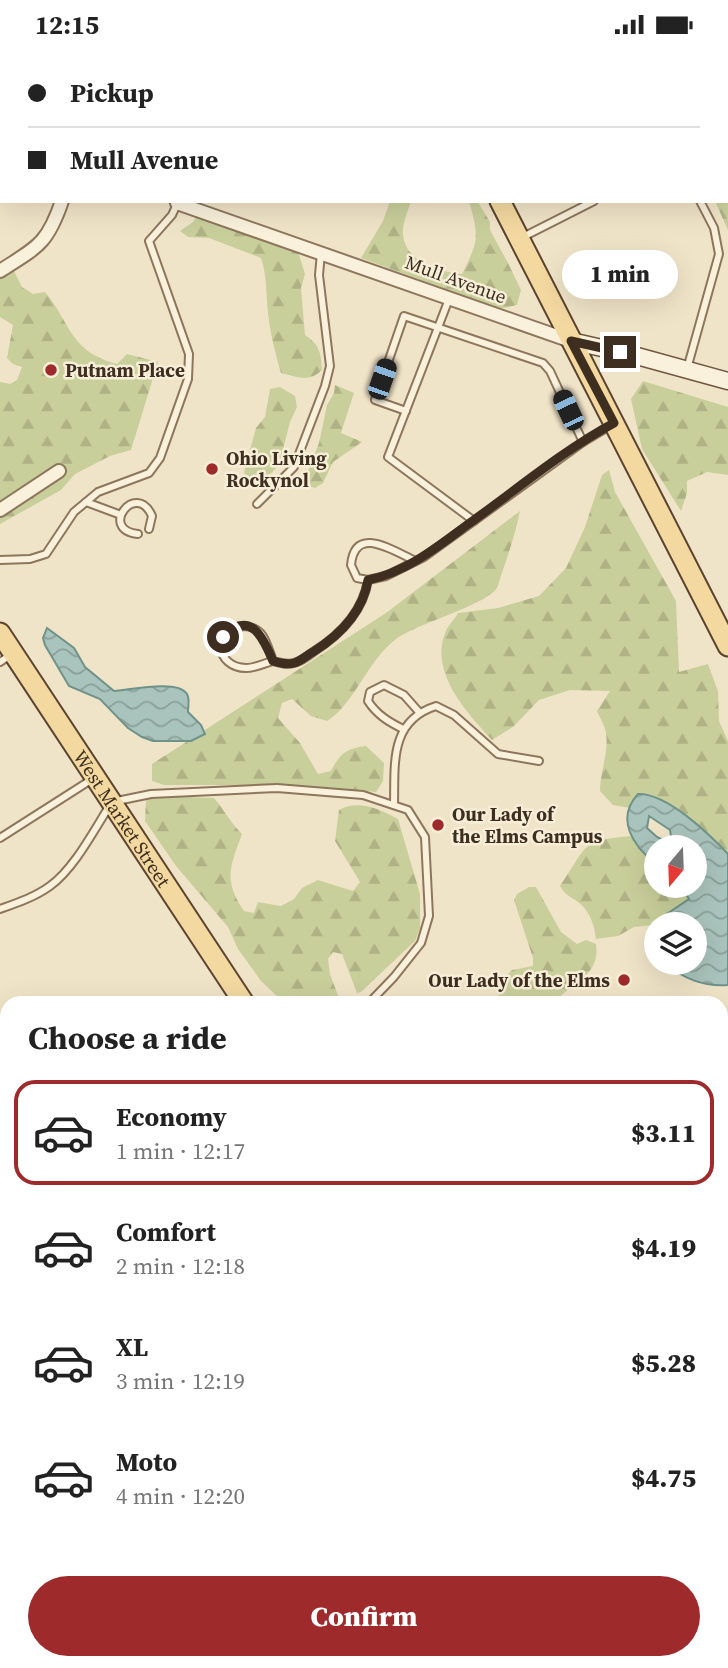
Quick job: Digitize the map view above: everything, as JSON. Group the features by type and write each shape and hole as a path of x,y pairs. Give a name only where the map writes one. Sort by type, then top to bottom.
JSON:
{"main road":[{"path":"501,203 728,646"},
{"name":"West Market Street","path":"0,633 7,658 112,801 239,996"}],"street":[{"path":"0,271 44,240 61,203"},
{"name":"Mull Avenue","path":"178,203 571,341 728,381"},
{"path":"0,510 59,471"}],"lane":[{"path":"0,560 30,559 46,554 74,512 98,492 149,473 160,458 188,379 189,353 149,241 172,215 175,203"},
{"path":"520,239 590,203"},
{"path":"687,370 719,254 714,228 701,203"},
{"path":"257,504 294,467 325,386 330,366 319,275 321,253"},
{"path":"449,299 388,457 474,521"},
{"path":"406,411 375,400 404,316 542,363 550,371 583,442"},
{"path":"416,561 374,543 361,543 355,548 351,565 357,578 368,580 386,576 416,561 583,442 614,423"},
{"path":"86,502 121,515"},
{"path":"138,534 128,533 124,529 121,515 127,506 142,504 152,516 149,529"},
{"path":"273,661 261,633 248,627 233,628 220,642 225,659 235,666 250,668 273,661 283,664 296,663 322,646 346,625 366,594 368,580"},
{"path":"403,729 390,723 373,708 369,701 370,692 384,685 395,689 419,712"},
{"path":"394,805 396,759 403,729 408,720 419,712 436,706 454,715 498,754 539,761"},
{"path":"0,838 95,777"},
{"path":"0,909 28,899 52,885 76,857 112,801 151,794 277,788 363,795 408,810 425,837 429,916 421,943 376,996"}],"green space":[{"path":"389,203 410,203 403,230 405,244 410,252 434,268 462,274 476,238 470,203 479,203 521,290 517,305 500,309 361,258 383,221"},
{"path":"716,203 728,203 728,230"},
{"path":"198,214 295,248 305,274 301,288 305,335 317,346 321,359 322,370 317,374 303,378 281,373 270,328 261,258 209,238 188,237 180,231 193,222"},
{"path":"14,271 22,287 33,294 45,292 73,335 89,352 117,364 127,354 158,362 131,450 110,456 75,474 61,490 0,524 0,382 10,384 17,380 22,367 7,358 13,325 0,317 0,278"},
{"path":"643,381 728,407 728,475 707,472 687,481 687,493 681,511 642,449 631,399"},
{"path":"335,385 354,393 341,433 362,442 333,462 323,483 315,488 304,481 319,443 327,405"},
{"path":"280,387 295,396 297,407 290,422 279,465 253,489 244,472 256,428 265,417 270,389"},
{"path":"609,470 615,492 676,601 679,672 708,664 718,691 719,721 728,741 728,854 690,820 645,794 633,800 629,808 613,805 600,791 607,740 597,711 610,691 570,690 539,700 513,727 492,740 462,704 446,676 442,646 447,629 458,613 498,608 539,596 566,568 585,527 602,475"},
{"path":"520,511 498,586 490,594 396,639 377,659 345,705 327,721 311,716 292,699 282,703 278,718 300,743 318,774 331,771 337,760 349,750 366,746 384,763 383,781 376,792 284,785 164,785 152,781 152,764 386,613"},
{"path":"158,796 214,798 242,834 232,865 231,882 244,911 254,913 258,902 281,906 294,899 302,888 318,880 353,891 360,882 335,841 339,810 361,805 398,819 420,894 420,928 415,941 361,992 357,993 342,954 333,952 328,959 338,996 277,996 261,981 238,949 228,927 176,866 145,821 146,800"},
{"path":"632,836 644,850 644,898 689,899 671,912 644,912 644,926 634,927 618,936 596,939 593,923 586,909 560,886 587,847"},
{"path":"529,887 536,887 561,932 577,944 586,940 596,944 594,964 589,972 561,996 498,996 505,977 512,970 533,966 533,958 514,900 517,894"}],"water":[{"path":"47,628 74,648 85,667 114,691 164,686 182,690 188,696 188,712 201,725 205,734 191,741 153,741 128,728 100,699 69,686 45,645 43,638"},
{"path":"638,794 662,800 687,816 728,854 728,985 710,985 683,975 707,975 707,912 670,912 688,898 707,898 707,835 671,835 670,830 649,816 647,828 655,835 644,835 644,853 630,832 628,813"}],"place":[{"name":"Putnam Place","path":"51,370"},
{"name":"Ohio Living Rockynol","path":"212,469"},
{"name":"Our Lady of the Elms Campus","path":"438,825"},
{"name":"Our Lady of the Elms","path":"624,980"}],"route":[{"path":"223,637 233,628 242,626 255,629 261,633 273,661 283,664 296,663 322,646 346,625 359,608 366,594 368,580 386,576 424,557 583,442 614,423 571,341 620,352"}]}
